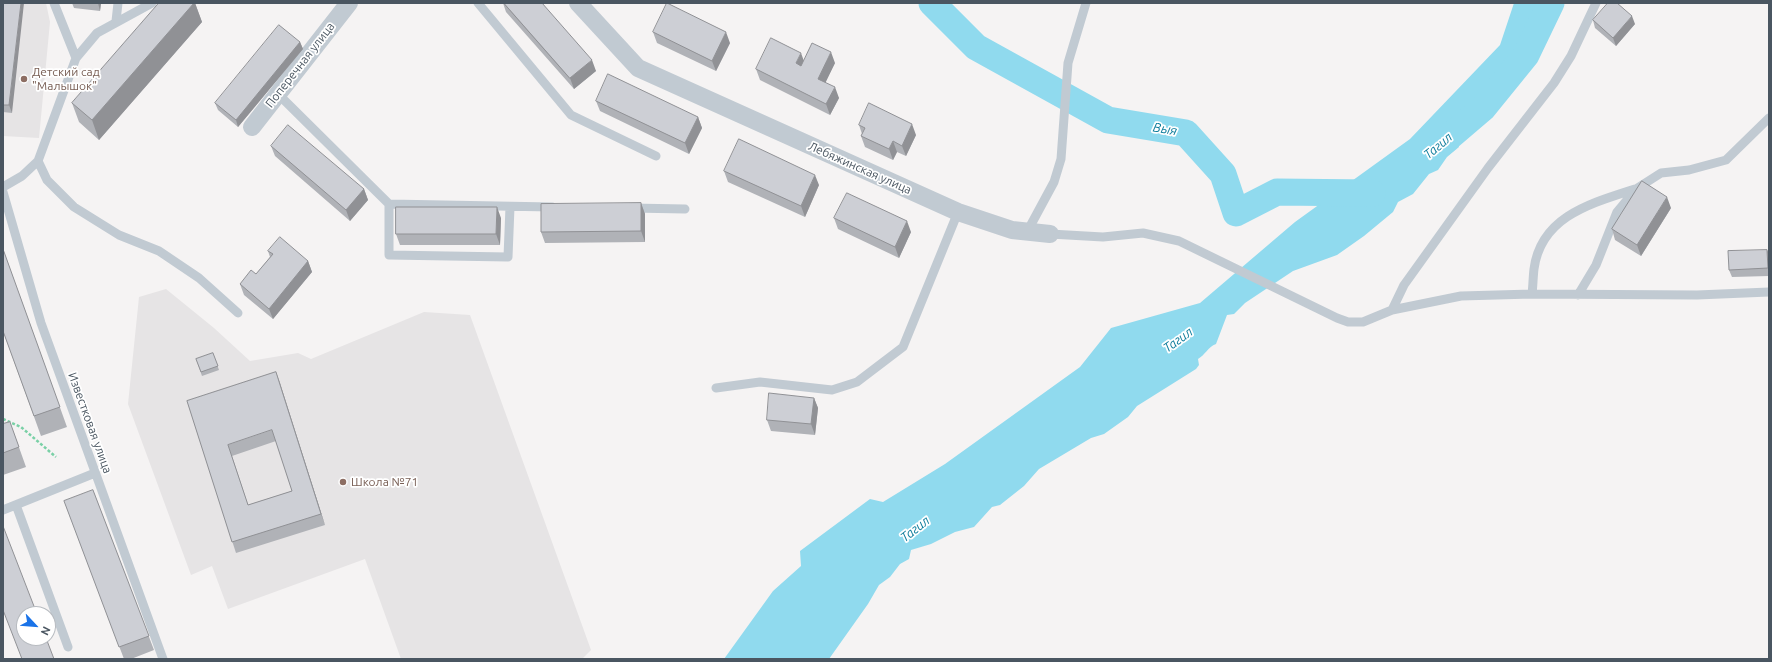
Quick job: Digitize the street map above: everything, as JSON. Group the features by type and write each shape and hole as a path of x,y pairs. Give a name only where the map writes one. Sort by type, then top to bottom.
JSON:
{"street":[{"name":"Поперечная улица","path":"252,128 349,3"},
{"name":"Лебяжинская улица","path":"578,3 638,68 958,212 993,225 1012,230 1050,234"}],"lane":[{"path":"54,3 76,58"},
{"path":"116,21 118,3"},
{"path":"3,187 22,176 38,161 76,58 97,33 116,21 152,3"},
{"path":"478,3 571,115 656,156"},
{"path":"1027,232 1054,182 1061,158 1068,63 1086,3"},
{"path":"1392,310 1404,285 1488,168 1554,84 1571,56 1596,3"},
{"path":"278,94 389,204 566,208"},
{"path":"1532,294 1534,268 1542,246 1555,225 1574,212 1592,203 1636,188 1661,173 1690,170 1726,160 1769,118"},
{"path":"38,161 47,180 74,207 119,235 159,251 199,278 238,313"},
{"path":"1578,295 1596,265 1617,212 1636,188"},
{"name":"Известковая улица","path":"3,192 41,324 163,659"},
{"path":"389,204 389,255 508,257 510,207"},
{"path":"621,208 685,209"},
{"path":"716,388 760,382 832,390 857,382 903,347 958,212"},
{"name":"Лебяжинская улица","path":"1050,234 1102,237 1143,233 1179,241 1348,322 1363,322 1392,310 1461,296 1532,294 1697,295 1769,292"},
{"path":"3,510 95,474"},
{"path":"16,505 68,647"}],"path":[{"path":"3,418 21,427 56,457"}],"shaded area":[{"name":"Детский сад \"Малышок\"","path":"3,3 46,3 50,22 39,138 3,136"},
{"name":"Школа №71","path":"166,289 214,328 250,361 298,353 311,359 424,312 470,315 591,650 582,659 401,659 365,559 228,609 212,566 191,575 128,404 139,297"}],"water":[{"path":"1514,3 1548,3 1537,18 1520,66 1483,104 1469,114 1471,128 1457,140 1459,147 1447,157 1438,170 1429,174 1413,194 1398,202 1393,212 1364,236 1337,255 1293,271 1245,303 1234,314 1227,315 1216,344 1198,359 1199,365 1196,369 1137,406 1128,417 1104,434 1091,438 1039,469 1024,486 1000,505 992,507 974,527 955,532 931,544 911,550 909,559 900,564 890,577 879,585 868,604 829,659 724,659 773,591 801,566 800,551 870,499 883,502 945,464 1080,367 1111,328 1200,303 1295,222 1410,139 1500,45"}],"building":[{"path":"3,3 21,3 9,105 3,105"},
{"path":"159,3 194,3 92,120 72,103"},
{"path":"504,3 542,3 592,60 570,78"},
{"path":"667,3 726,32 712,61 653,32"},
{"path":"1608,3 1617,3 1632,16 1613,38 1593,20"},
{"path":"279,25 300,42 236,120 215,103"},
{"path":"771,38 801,53 796,63 801,66 812,43 831,52 818,79 835,87 826,104 756,69"},
{"path":"608,74 698,117 685,143 596,101"},
{"path":"869,103 912,124 902,146 893,141 889,149 861,136 865,128 859,125"},
{"path":"288,125 364,189 346,210 271,146"},
{"path":"739,139 815,175 801,206 724,171"},
{"path":"1642,181 1667,197 1637,245 1612,229"},
{"path":"847,193 907,221 895,247 834,218"},
{"path":"641,203 641,231 541,232 541,204"},
{"path":"396,207 497,207 496,234 396,234"},
{"path":"280,237 308,261 269,309 240,284 251,270 256,274 273,254 268,251"},
{"path":"3,249 60,407 34,416 3,331"},
{"path":"1767,250 1768,268 1729,270 1728,251"},
{"path":"213,353 218,366 201,372 196,359"},
{"path":"276,372 321,514 232,542 187,401","holes":["272,430 292,491 248,505 228,445"]},
{"path":"769,393 814,398 811,424 767,420"},
{"path":"10,422 19,447 3,453 3,424"},
{"path":"93,490 149,636 119,647 64,501"},
{"path":"3,526 34,606 16,606 16,644 3,610"},
{"path":"17,646 49,646 54,659 22,659"}],"waterway":[{"name":"Выя","path":"932,3 976,47 1108,120 1186,133 1223,174 1236,213 1277,192 1372,193"},
{"name":"Тагил","path":"1442,143 1483,108 1526,55 1551,3"}],"place":[{"name":"Детский сад \"Малышок\"","path":"24,79"},
{"name":"Школа №71","path":"343,482"}]}
